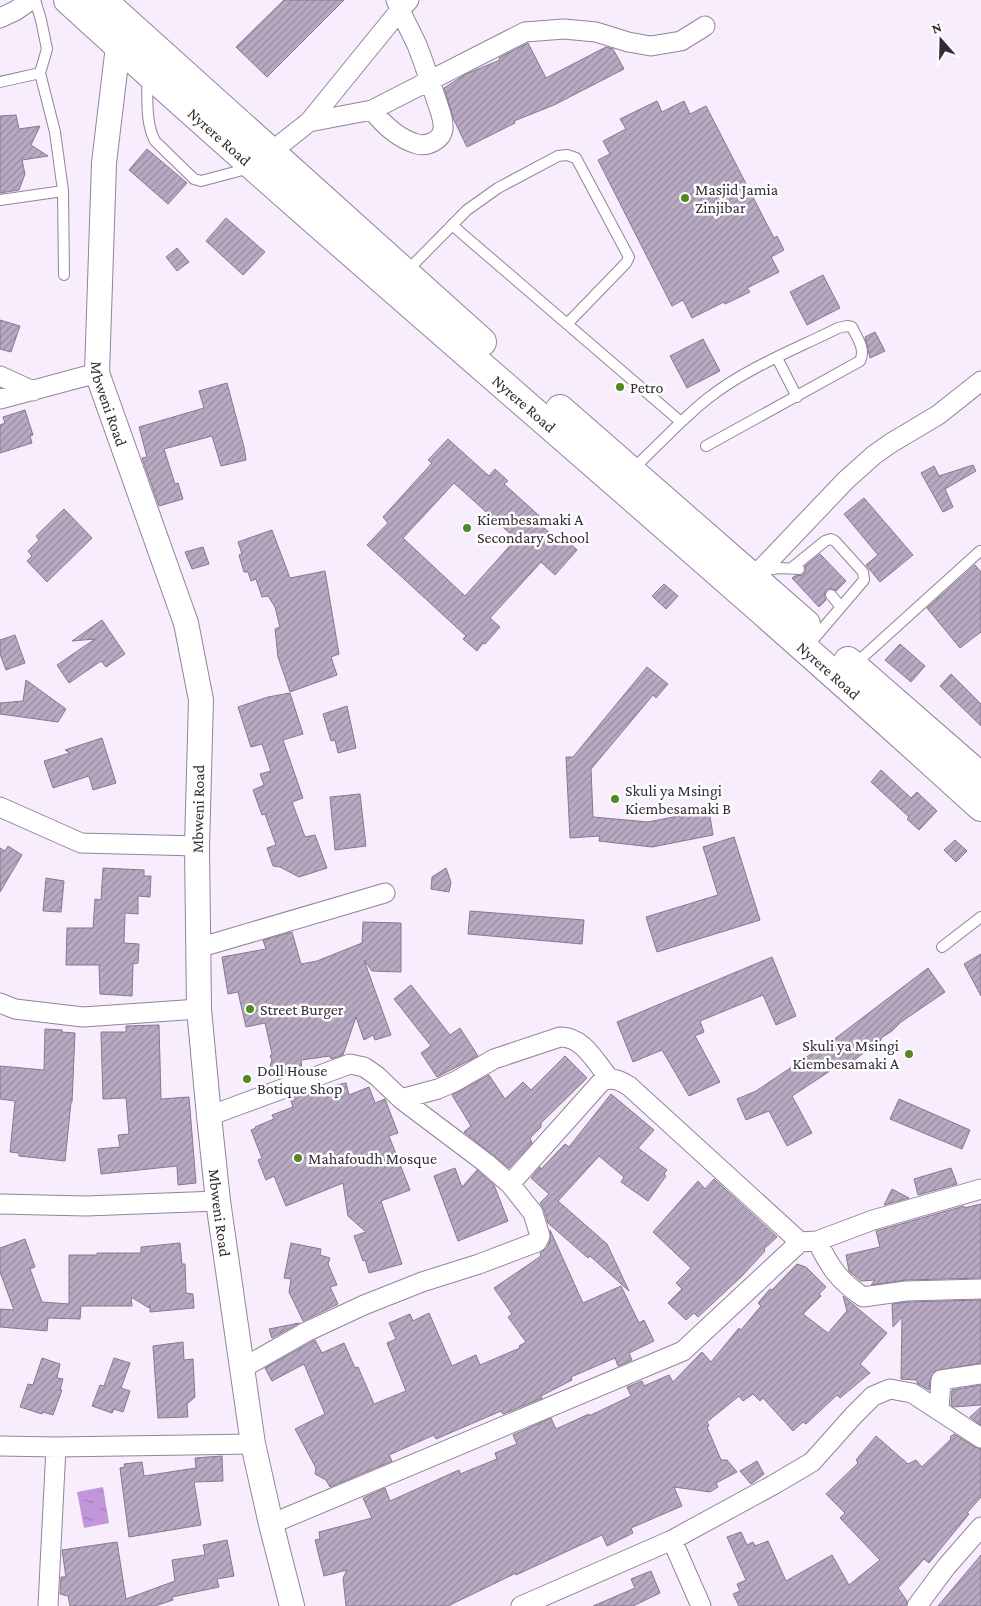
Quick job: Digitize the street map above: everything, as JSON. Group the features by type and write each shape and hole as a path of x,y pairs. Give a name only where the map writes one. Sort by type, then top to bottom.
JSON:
{"main road":[{"name":"Nyrere Road","path":"68,0 123,35 398,280 750,580"},
{"name":"Nyrere Road","path":"102,0 147,72 263,159"},
{"name":"Nyrere Road","path":"398,280 489,348 631,471 750,580 981,807"},
{"name":"Nyrere Road","path":"812,641 854,666 981,777"},
{"path":"956,755 981,764"}],"street":[{"path":"0,18 15,12 32,0"},
{"path":"372,110 380,121 416,144 426,145 435,141 443,130 443,122 430,80 402,3"},
{"path":"263,159 309,122 402,3"},
{"path":"309,122 372,110 525,32 564,29 596,32 628,42 651,46 681,41 705,26"},
{"name":"Mbweni Road","path":"123,35 104,163 97,374 186,623 201,700 197,846 199,1009 209,1116 218,1200 253,1444 292,1606"},
{"path":"0,399 97,374"},
{"path":"0,376 33,391"},
{"path":"750,580 846,480 874,455 938,415 981,381"},
{"path":"0,807 81,843 197,846"},
{"path":"198,948 385,893"},
{"path":"0,1003 15,1009 83,1017 199,1009"},
{"path":"401,1100 438,1089 494,1059 560,1037 570,1037 578,1040 609,1078"},
{"path":"209,1116 350,1064 364,1067 377,1076 401,1100 486,1163 510,1184 533,1213 540,1236 537,1242 479,1264 422,1282 364,1305 306,1332 241,1369"},
{"path":"510,1184 602,1081 609,1078 619,1080 629,1086 809,1241 848,1287 863,1297 906,1291 981,1289"},
{"path":"271,1524 683,1350 809,1241 873,1220 981,1189"},
{"path":"0,1204 86,1206 218,1200"},
{"path":"939,1410 940,1380 981,1374"},
{"path":"521,1606 672,1540 812,1462 873,1396 890,1389 912,1393 981,1438"},
{"path":"0,1446 253,1444"},
{"path":"48,1606 56,1447"},
{"path":"917,1606 946,1567 981,1527"},
{"path":"672,1540 701,1606"}],"lane":[{"path":"35,0 42,20 47,49 40,73 55,132 63,191 64,275"},
{"path":"147,72 151,134 155,141 194,179 201,181 263,159"},
{"path":"0,82 40,73"},
{"path":"398,280 467,210 498,188 558,156 567,155 576,158 629,257 626,263 567,324"},
{"path":"0,200 63,191"},
{"path":"452,225 681,422"},
{"path":"631,471 681,422 707,399 728,384 838,328 852,327 862,350 863,355 860,361 706,446"},
{"path":"777,358 797,397"},
{"path":"750,580 797,568 825,541 831,539 835,542 862,572 864,580 812,641"},
{"path":"854,666 980,551"},
{"path":"832,595 841,607"},
{"path":"942,947 981,917"}],"water":[{"path":"103,1487 109,1523 84,1528 77,1492"}],"building":[{"path":"284,0 344,0 267,77 236,47"},
{"path":"528,43 546,78 606,47 613,49 624,69 554,105 514,121 515,123 467,147 454,120 444,88 466,74 500,60 499,58"},
{"name":"Masjid Jamia Zinjibar","path":"657,101 662,112 684,101 690,114 706,106 774,238 777,236 784,250 771,257 779,272 747,288 750,292 725,304 724,302 692,318 683,300 672,306 598,160 610,154 603,141 626,129 620,119"},
{"path":"16,115 19,129 40,126 31,145 48,156 22,160 25,174 19,190 0,193 0,116"},
{"path":"147,149 187,183 168,204 129,170"},
{"path":"226,218 265,252 243,275 206,241"},
{"path":"177,248 189,262 177,271 166,257"},
{"path":"823,275 840,308 807,325 790,292"},
{"path":"0,320 20,326 11,352 0,349"},
{"path":"875,332 885,351 870,358 865,337"},
{"path":"703,339 720,371 687,388 670,356"},
{"path":"227,383 246,460 221,466 212,436 164,449 175,484 178,483 183,499 159,506 142,458 147,457 139,427 204,408 199,391"},
{"path":"25,410 33,435 30,436 32,443 0,453 0,425 5,423 3,417"},
{"path":"448,439 489,476 495,469 508,481 504,484 545,521 541,525 562,544 566,539 577,550 555,575 541,562 490,618 500,627 477,651 463,639 466,636 367,545 388,523 383,517 432,463 428,460","holes":["454,483 516,539 465,596 403,538"]},
{"path":"973,465 976,471 945,489 953,507 943,512 921,473 934,466 939,476"},
{"path":"864,498 913,555 880,582 866,565 878,555 844,514"},
{"path":"64,509 92,538 47,582 27,561 32,556 28,551 39,540 36,536"},
{"path":"272,530 290,578 325,571 339,654 331,657 337,675 290,692 278,657 275,629 280,627 275,607 268,596 262,597 256,579 251,581 248,572 244,572 239,555 242,554 238,542"},
{"path":"203,547 209,564 192,569 185,552"},
{"path":"820,554 846,581 836,591 830,588 826,590 824,596 826,600 819,607 792,578 803,575 806,570 805,566"},
{"path":"975,565 981,572 981,632 960,648 927,608"},
{"path":"664,584 678,596 666,609 652,596"},
{"path":"102,620 125,654 106,667 101,661 69,683 57,665 95,639 72,641"},
{"path":"15,635 25,663 6,670 0,654 0,640"},
{"path":"900,644 925,666 911,682 885,660"},
{"path":"647,667 668,684 656,698 653,695 591,769 593,817 648,822 709,810 713,835 652,847 599,841 600,836 570,838 566,757 573,757"},
{"path":"951,674 981,704 981,726 940,686"},
{"path":"26,680 66,709 58,722 0,714 0,703 23,701"},
{"path":"290,693 303,734 283,740 303,798 292,802 305,837 315,835 327,868 299,877 280,867 273,866 267,848 276,845 265,814 262,815 253,790 264,785 260,774 271,771 262,744 251,747 238,707 268,697"},
{"path":"347,706 356,748 338,753 335,740 331,741 323,714"},
{"path":"102,738 116,783 93,790 89,776 53,788 44,761 70,753 65,750"},
{"path":"881,770 911,798 917,792 937,811 919,830 907,819 909,817 871,782"},
{"path":"360,794 366,846 335,850 330,797"},
{"path":"734,837 760,920 657,952 646,917 718,895 703,847"},
{"path":"955,840 967,851 956,862 944,850"},
{"path":"8,846 22,855 0,892 0,848 5,851"},
{"path":"103,868 144,870 144,876 151,876 150,897 138,896 138,914 125,913 124,943 139,944 138,963 133,964 132,996 100,994 99,965 66,965 67,928 93,928 95,899 101,900"},
{"path":"446,868 451,882 449,892 431,889 432,877"},
{"path":"46,878 64,881 61,912 43,911"},
{"path":"470,911 584,920 582,944 468,934"},
{"path":"363,922 401,923 401,972 372,971 364,960 391,1035 375,1040 373,1035 364,1040 356,1017 343,1055 331,1059 330,1056 301,1060 302,1070 282,1077 281,1074 276,1076 270,1066 272,1060 270,1056 272,1054 265,1023 246,1027 238,992 228,994 222,957 266,949 263,940 292,932 301,964 317,961 362,943"},
{"path":"981,954 981,996 964,964"},
{"path":"772,957 796,1016 776,1025 763,995 700,1021 704,1032 695,1036 720,1082 689,1096 662,1050 633,1062 617,1022"},
{"path":"928,968 945,992 901,1022 881,1040 841,1070 833,1069 792,1096 812,1133 787,1146 769,1111 746,1120 737,1099 756,1091 824,1047"},
{"path":"411,985 450,1035 460,1028 478,1056 437,1077 421,1053 431,1046 394,999"},
{"path":"159,1025 161,1099 189,1097 196,1183 178,1185 177,1166 101,1174 98,1149 120,1147 118,1135 129,1134 126,1098 103,1099 101,1032 126,1032 126,1026"},
{"path":"45,1029 75,1033 72,1102 65,1161 19,1156 19,1153 10,1152 15,1101 0,1099 0,1066 44,1070"},
{"path":"565,1056 587,1078 541,1123 541,1127 530,1138 532,1143 509,1168 464,1132 471,1126 452,1095 489,1075 505,1099 523,1082 531,1090"},
{"path":"346,1083 349,1095 369,1087 375,1103 385,1099 398,1133 389,1136 410,1190 381,1201 402,1264 369,1273 354,1236 366,1232 348,1216 343,1183 286,1206 274,1176 266,1180 258,1160 262,1158 251,1130 274,1119 272,1115 293,1107 290,1098 309,1091"},
{"path":"611,1094 654,1130 638,1148 667,1170 664,1174 666,1176 648,1201 621,1182 624,1177 599,1156 558,1201 607,1244 629,1291 590,1256 588,1258 548,1223 540,1203 549,1194 531,1178 565,1144 569,1147"},
{"path":"899,1099 970,1130 962,1149 890,1119"},
{"path":"455,1168 462,1187 477,1170 494,1185 508,1221 458,1241 434,1176"},
{"path":"951,1168 957,1184 918,1195 914,1179"},
{"path":"714,1179 777,1237 764,1249 765,1251 742,1276 698,1317 694,1313 686,1320 668,1303 682,1289 676,1283 691,1268 653,1232 698,1181 705,1189"},
{"path":"892,1189 909,1198 884,1205"},
{"path":"981,1204 981,1278 906,1280 871,1285 875,1280 861,1281 849,1271 846,1255 880,1247 876,1231 964,1206 964,1208"},
{"path":"550,1230 583,1303 621,1286 639,1323 644,1320 654,1341 629,1353 632,1360 618,1366 615,1358 571,1377 572,1380 541,1396 542,1398 503,1414 501,1411 436,1439 434,1435 389,1455 392,1461 330,1487 326,1480 315,1474 316,1468 295,1429 325,1414 304,1364 272,1381 265,1368 315,1340 322,1353 344,1343 355,1368 358,1367 374,1404 406,1391 387,1343 396,1339 389,1323 410,1314 413,1321 429,1313 452,1366 476,1355 480,1365 520,1348 519,1346 526,1342 508,1317 512,1314 494,1288 541,1256 540,1253 547,1248 550,1241"},
{"path":"25,1239 35,1267 30,1269 42,1302 69,1304 69,1255 141,1253 141,1247 180,1243 182,1264 185,1264 186,1293 193,1294 194,1308 150,1312 150,1305 149,1308 131,1297 132,1306 81,1306 80,1319 48,1318 47,1331 0,1327 0,1309 14,1310 0,1272 0,1248"},
{"path":"291,1243 321,1249 320,1255 330,1258 328,1264 337,1285 330,1287 338,1304 303,1321 289,1292 291,1279 284,1278"},
{"path":"797,1264 806,1267 826,1287 819,1294 821,1296 803,1314 828,1333 847,1311 843,1296 887,1333 860,1364 870,1373 840,1398 837,1395 806,1424 803,1422 793,1431 763,1398 760,1401 753,1394 743,1401 739,1396 707,1422 709,1426 707,1427 721,1460 727,1460 737,1472 716,1483 718,1487 710,1492 674,1487 682,1506 631,1528 633,1533 607,1546 602,1535 448,1606 346,1606 343,1578 347,1570 324,1576 315,1540 320,1539 319,1532 372,1518 363,1498 385,1488 390,1501 459,1470 460,1474 497,1459 495,1453 517,1444 513,1435 551,1418 556,1429 631,1396 627,1387 642,1381 644,1386 669,1375 673,1382 702,1352 711,1362 739,1328 741,1330 761,1306 758,1303 770,1289 772,1290"},
{"path":"981,1300 981,1363 935,1371 930,1379 929,1390 917,1383 917,1380 901,1379 902,1317 893,1327 892,1304"},
{"path":"299,1323 272,1338 269,1329"},
{"path":"183,1342 184,1360 193,1359 195,1397 187,1404 188,1417 158,1418 153,1346"},
{"path":"42,1358 60,1364 57,1378 63,1379 60,1390 62,1390 53,1415 43,1412 42,1414 20,1407 28,1384 33,1385"},
{"path":"114,1358 130,1363 121,1388 130,1391 123,1412 114,1409 112,1413 92,1406 100,1385 104,1386"},
{"path":"981,1385 981,1405 953,1407 951,1405 952,1390"},
{"path":"981,1407 981,1425 970,1417"},
{"path":"954,1434 981,1449 981,1497 929,1563 924,1559 898,1588 907,1601 906,1606 739,1606 733,1594 740,1591 737,1584 746,1580 727,1537 741,1532 747,1545 753,1542 755,1546 768,1541 786,1581 832,1555 849,1585 880,1560 840,1518 845,1513 826,1494 858,1463 856,1460 876,1436 908,1464 916,1460 922,1467"},
{"path":"222,1456 223,1481 194,1482 201,1525 129,1537 120,1468 125,1467 124,1464 142,1462 144,1476 196,1468 195,1458"},
{"path":"757,1461 764,1474 751,1484 740,1471"},
{"path":"227,1540 234,1576 217,1579 219,1587 172,1597 173,1600 155,1606 70,1606 68,1596 60,1594 61,1577 66,1577 62,1550 117,1542 126,1599 175,1581 172,1560 205,1555 203,1545"},
{"path":"981,1555 981,1606 938,1606"},
{"path":"651,1571 660,1593 633,1606 593,1606 635,1588 631,1579"}],"place":[{"name":"Masjid Jamia Zinjibar","path":"685,198"},
{"name":"Petro","path":"620,387"},
{"name":"Kiembesamaki A Secondary School","path":"467,528"},
{"name":"Skuli ya Msingi Kiembesamaki B","path":"615,799"},
{"name":"Street Burger","path":"250,1009"},
{"name":"Skuli ya Msingi Kiembesamaki A","path":"909,1054"},
{"name":"Doll House Botique Shop","path":"247,1079"},
{"name":"Mahafoudh Mosque","path":"298,1158"}]}
